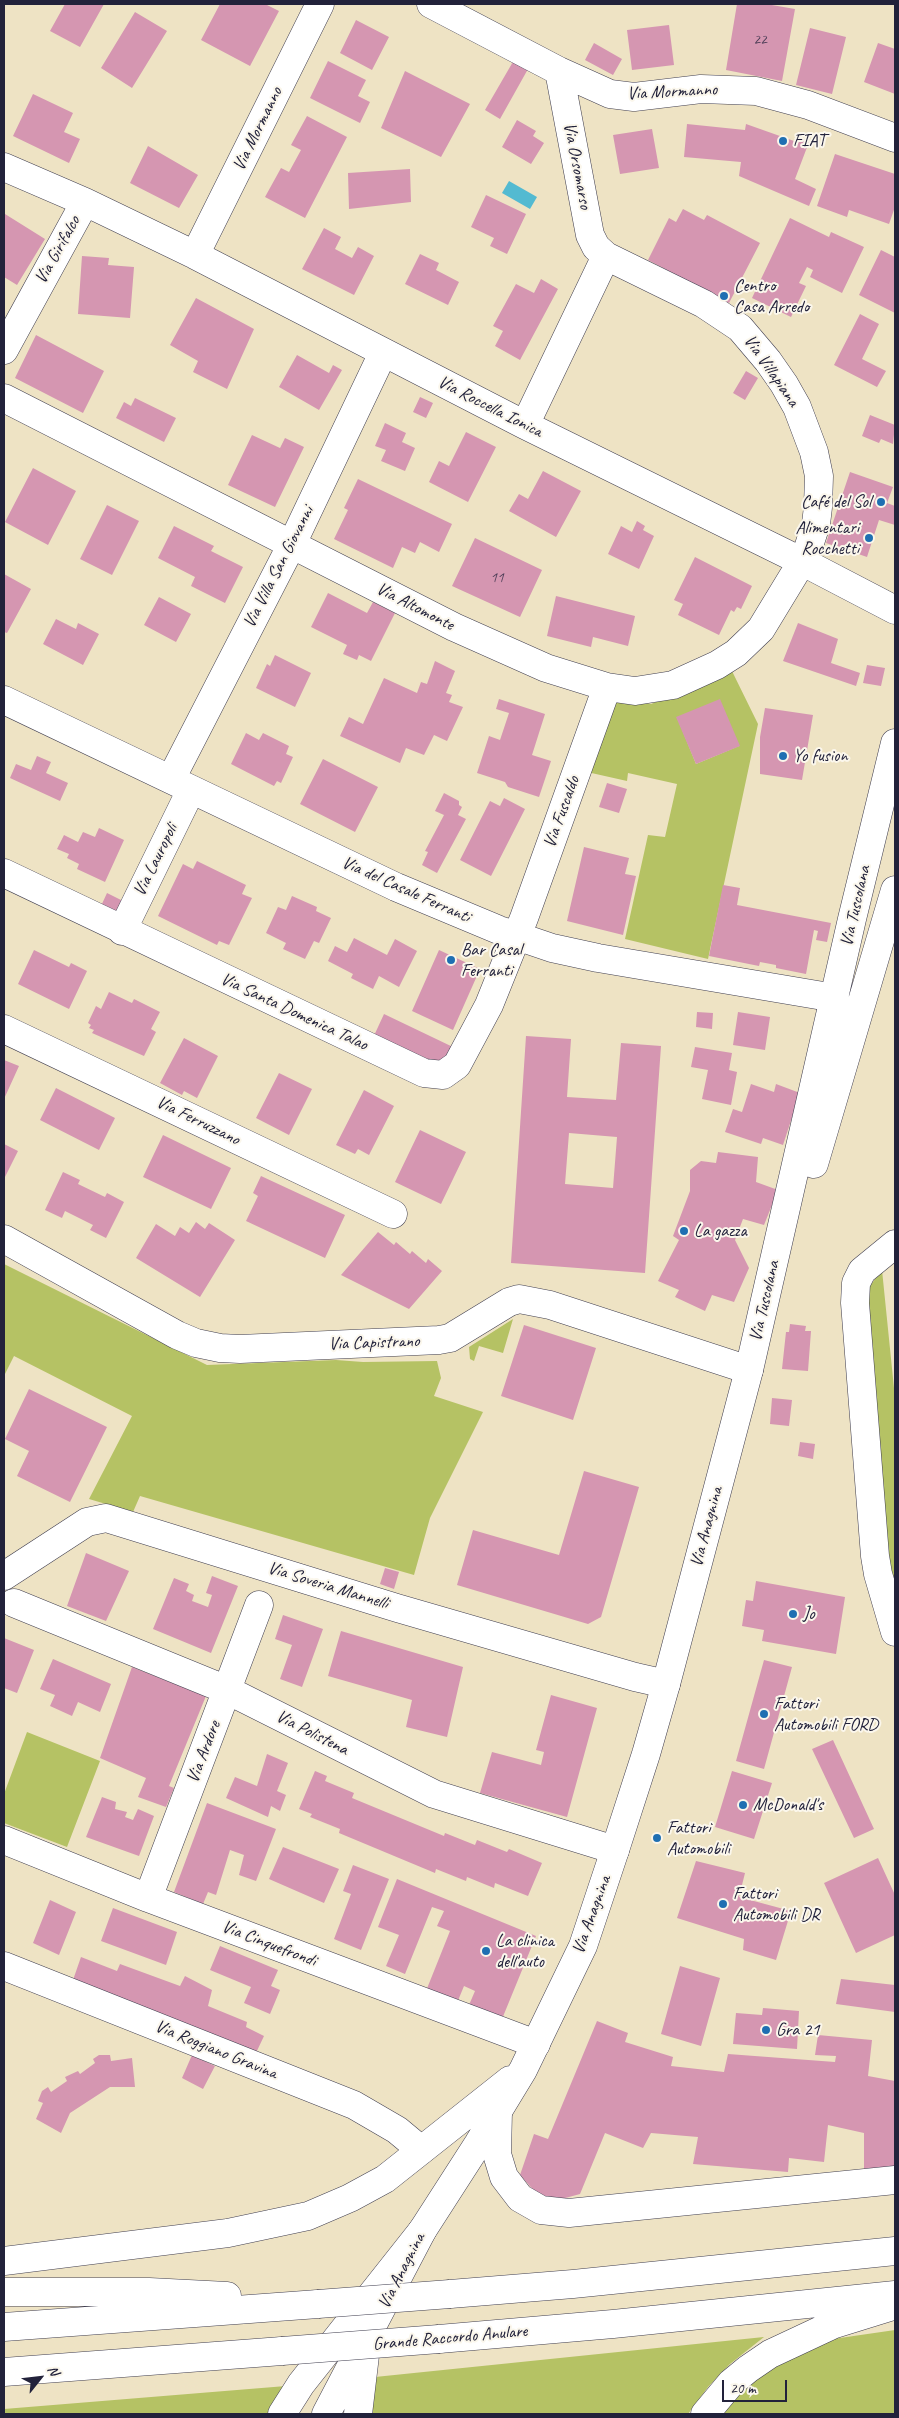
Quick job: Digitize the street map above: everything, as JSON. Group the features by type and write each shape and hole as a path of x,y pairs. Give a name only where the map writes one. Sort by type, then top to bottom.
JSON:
{"main road":[{"name":"Via Mormanno","path":"195,255 320,4"},
{"name":"Via Mormanno","path":"432,4 559,71 610,94 634,97 700,89 762,92 808,105 895,138"},
{"name":"Via Orsomarso","path":"559,71 590,235 596,247 606,256"},
{"name":"Via Girifalco","path":"4,167 85,202 4,350"},
{"name":"Via Roccella Ionica","path":"85,202 195,255 383,353 803,562 895,610"},
{"path":"525,425 606,256"},
{"name":"Via Villapiana","path":"606,256 704,304 728,319 750,338 784,384 804,422 814,452 819,476 816,524 803,562"},
{"name":"Via Villa San Giovanni","path":"181,784 383,353"},
{"name":"Via Altomonte","path":"4,398 506,651 574,678 607,688 635,691 673,685 717,665 736,653 761,629 803,562"},
{"name":"Via Fuscaldo","path":"517,937 607,688"},
{"name":"Via del Casale Ferranti","path":"4,700 396,887 517,937 552,948 598,958 835,998"},
{"name":"Via Tuscolana","path":"749,1370 852,919 895,743"},
{"name":"Via Lauropoli","path":"122,931 181,784"},
{"name":"Via Santa Domenica Talao","path":"4,873 122,931 415,1069 437,1076 453,1070 468,1047 489,1005 517,937"},
{"name":"Via Tuscolana","path":"749,1370 768,1320 784,1269 895,890"},
{"name":"Via Ferruzzano","path":"4,1029 393,1214"},
{"name":"Via Capistrano","path":"4,1239 177,1335 196,1343 220,1348 240,1350 439,1340 450,1338 509,1302 519,1299 550,1305 749,1370"},
{"path":"895,1244 862,1271 856,1283 854,1303 875,1556 895,1632"},
{"name":"Via Anagnina","path":"326,2414 422,2231 523,2070 582,1946 646,1754 749,1370"},
{"name":"Via Soveria Mannelli","path":"4,1576 87,1522 106,1518 397,1608 666,1684"},
{"name":"Via Polistena","path":"14,1603 227,1690 434,1794 615,1850"},
{"name":"Via Ardore","path":"148,1898 259,1605"},
{"name":"Via Cinquefrondi","path":"4,1840 148,1898 536,2044"},
{"name":"Via Roggiano Gravina","path":"4,1966 354,2105 397,2130 421,2150"},
{"path":"4,2261 148,2244 284,2222 308,2216 385,2179 523,2070"},
{"path":"498,2111 497,2154 504,2177 520,2198 541,2210 569,2212 895,2180"},
{"path":"282,2414 302,2384 422,2231"},
{"path":"4,2327 582,2283 895,2252"},
{"path":"4,2292 169,2293 318,2304"},
{"name":"Grande Raccordo Anulare","path":"4,2372 440,2339 623,2323 895,2294"},
{"path":"705,2414 735,2380 770,2354 832,2325 895,2305"},
{"path":"358,2414 362,2365 370,2332"},
{"path":"4,2382 39,2370"}],"green space":[{"path":"729,665 758,724 708,959 625,939 648,835 665,837 677,784 628,773 627,781 587,772 611,697 651,704 678,693","holes":["677,717 739,746 696,764"]},
{"path":"4,1264 207,1365 336,1360 363,1362 437,1361 441,1378 434,1396 483,1412 430,1518 414,1575 140,1496 133,1512 89,1499 132,1416 14,1356 4,1376"},
{"path":"882,1270 895,1398 895,1592 889,1569 868,1304 869,1287"},
{"path":"513,1319 503,1353 479,1346 474,1361 470,1359 469,1347"},
{"path":"27,1732 100,1761 67,1847 4,1823 4,1794"},
{"path":"895,2330 895,2414 716,2414 756,2372 833,2339"},
{"path":"764,2337 730,2364 708,2387 688,2414 373,2414 371,2404 375,2377"},
{"path":"286,2386 267,2414 4,2414 4,2409"}],"water":[{"path":"509,181 537,197 530,209 502,193"}],"building":[{"path":"65,4 104,4 80,47 50,31"},
{"path":"220,4 265,4 279,11 250,66 201,40"},
{"path":"737,4 766,4 795,9 782,81 726,70"},
{"path":"135,12 167,31 132,88 101,68"},
{"path":"356,20 389,37 372,70 340,53"},
{"path":"669,25 674,65 632,70 627,30"},
{"path":"810,28 846,37 832,94 796,85"},
{"path":"594,43 622,59 613,75 585,60"},
{"path":"878,43 895,49 895,94 864,82"},
{"path":"514,60 528,69 500,119 485,110"},
{"path":"328,61 366,80 358,96 370,102 360,123 310,98"},
{"path":"405,71 470,104 441,157 381,128"},
{"path":"33,94 73,113 64,132 80,139 69,163 13,136"},
{"path":"307,116 347,137 305,218 265,197 281,168 289,172 301,150 291,145"},
{"path":"517,120 536,131 533,136 544,143 531,164 502,147"},
{"path":"687,124 745,130 746,124 794,141 797,136 809,142 795,179 816,189 809,206 739,176 741,162 684,157"},
{"path":"652,129 659,168 620,174 613,135"},
{"path":"148,146 198,175 179,208 130,183"},
{"path":"835,154 895,174 895,207 889,224 849,210 847,217 817,206"},
{"path":"410,169 411,202 349,209 348,173"},
{"path":"486,195 526,214 507,254 490,246 494,238 471,227"},
{"path":"683,209 704,220 707,215 760,243 729,303 648,260 669,218 676,222"},
{"path":"5,214 45,239 17,285 4,277"},
{"path":"790,218 829,237 831,232 864,247 842,293 810,277 813,270 807,267 799,283 806,286 791,317 752,298"},
{"path":"324,228 341,237 335,249 352,258 358,247 374,256 354,295 302,269"},
{"path":"881,250 895,257 895,313 859,295"},
{"path":"420,254 439,263 436,270 459,282 448,305 405,284"},
{"path":"82,256 109,258 108,265 134,267 130,318 78,314"},
{"path":"541,279 558,289 520,360 495,346 503,331 493,326 516,284 534,293"},
{"path":"196,298 254,329 227,389 193,372 198,361 170,345"},
{"path":"860,314 879,324 862,359 886,371 877,387 834,365"},
{"path":"36,335 104,371 83,413 15,378"},
{"path":"297,355 329,373 333,365 342,370 319,410 279,387"},
{"path":"746,371 758,378 745,400 733,393"},
{"path":"420,397 433,403 426,418 413,412"},
{"path":"135,398 176,418 164,442 116,418 124,402 131,406"},
{"path":"870,415 895,425 893,444 881,439 879,443 862,436"},
{"path":"385,423 406,433 402,442 415,448 405,471 381,461 386,450 375,446"},
{"path":"466,432 496,447 468,502 429,482 439,461 449,466"},
{"path":"252,435 280,448 285,438 304,447 275,507 228,485"},
{"path":"33,468 76,491 48,545 5,522"},
{"path":"543,471 581,491 556,537 509,511 519,494 528,499"},
{"path":"850,472 893,487 887,503 895,506 895,525 879,520 867,557 826,543"},
{"path":"358,479 452,524 439,552 420,542 415,553 402,547 393,568 334,539 348,510 344,508"},
{"path":"107,505 139,521 112,575 80,559"},
{"path":"637,521 645,526 643,530 654,536 639,569 608,554 621,526 632,532"},
{"path":"174,526 214,546 211,551 243,567 225,603 191,586 195,577 158,558"},
{"path":"475,538 542,570 520,617 452,586"},
{"path":"695,557 752,586 741,609 737,607 734,612 731,610 719,635 678,615 683,604 674,600"},
{"path":"4,574 31,589 7,633 4,632"},
{"path":"328,593 367,613 373,602 395,613 371,661 359,655 357,660 343,654 347,645 311,627"},
{"path":"556,596 635,616 628,646 593,637 591,647 547,636"},
{"path":"159,597 191,614 176,642 144,625"},
{"path":"56,619 76,629 78,623 99,634 83,665 43,644"},
{"path":"798,623 838,639 831,663 860,673 856,686 783,661"},
{"path":"275,655 311,673 295,707 256,688 267,664 270,666"},
{"path":"435,661 455,671 446,693 452,695 449,702 463,707 447,741 434,735 424,755 406,748 400,763 340,736 349,717 363,724 384,678 417,693 421,682 427,684"},
{"path":"867,665 885,668 881,686 863,683"},
{"path":"499,699 545,714 532,755 551,761 539,797 508,787 505,782 477,773 489,736 500,740 509,713 496,709"},
{"path":"720,699 740,746 696,764 676,717"},
{"name":"Yo fusion","path":"765,708 813,715 802,780 760,774 760,737"},
{"path":"246,733 259,740 263,733 289,746 286,754 293,757 281,783 277,781 274,786 231,764"},
{"path":"37,756 51,762 46,773 68,783 60,801 10,778 16,764 31,770"},
{"path":"323,759 378,787 355,832 300,804"},
{"path":"607,783 627,789 619,813 599,807"},
{"path":"444,793 459,801 459,805 462,807 458,815 466,819 437,873 422,865 428,852 425,851 444,815 435,811"},
{"path":"504,798 525,809 491,876 460,860 490,801 500,806"},
{"path":"99,828 124,840 105,882 77,869 79,864 67,858 69,854 57,849 64,835 78,842 83,832 95,837"},
{"path":"584,847 629,858 625,874 636,876 623,935 567,921"},
{"path":"197,861 246,885 242,894 252,898 229,945 219,941 217,945 158,916 183,864 193,869"},
{"path":"723,885 740,888 737,905 831,923 827,942 816,940 818,931 814,930 806,974 776,968 776,965 760,962 759,966 709,956"},
{"path":"107,893 123,901 117,914 101,906"},
{"path":"292,896 317,907 316,911 331,918 319,943 314,941 305,959 283,949 286,943 266,933 278,907 286,910"},
{"path":"354,938 387,955 395,939 417,951 399,987 379,976 373,989 351,978 353,974 328,961 335,946 347,952"},
{"path":"34,950 69,967 71,963 87,971 69,1009 18,984"},
{"path":"439,950 480,969 453,1030 412,1011"},
{"path":"109,992 132,1003 134,999 160,1012 151,1029 156,1032 144,1056 92,1033 94,1030 89,1028 91,1025 88,1023 96,1006 101,1009"},
{"path":"697,1012 713,1013 712,1029 696,1027"},
{"path":"738,1012 770,1017 765,1050 733,1045"},
{"path":"384,1014 455,1048 443,1073 372,1040"},
{"path":"526,1036 571,1039 567,1097 616,1100 621,1043 661,1046 645,1273 511,1263","holes":["569,1133 617,1137 613,1188 565,1184"]},
{"path":"184,1038 218,1056 197,1098 184,1091 182,1095 160,1083"},
{"path":"695,1047 732,1053 729,1070 737,1072 731,1105 702,1099 708,1070 691,1067"},
{"path":"4,1060 19,1066 4,1099"},
{"path":"279,1073 312,1089 289,1135 256,1118"},
{"path":"751,1084 774,1092 776,1084 800,1093 783,1145 763,1138 761,1144 725,1132 733,1109 742,1112"},
{"path":"56,1088 115,1118 99,1150 40,1120"},
{"path":"364,1090 394,1106 369,1155 358,1149 355,1154 336,1145"},
{"path":"420,1130 466,1152 441,1204 395,1182"},
{"path":"163,1135 231,1168 211,1209 143,1177"},
{"path":"4,1144 18,1151 4,1179"},
{"path":"718,1152 758,1157 756,1182 778,1190 764,1225 743,1219 735,1240 749,1268 734,1302 712,1295 705,1311 675,1297 679,1290 658,1281 679,1240 673,1236 690,1191 690,1170 701,1161 716,1163"},
{"path":"63,1172 80,1180 78,1184 105,1197 107,1193 124,1202 106,1238 90,1230 93,1225 65,1211 62,1218 45,1210"},
{"path":"261,1176 345,1215 325,1258 246,1221 258,1196 253,1193"},
{"path":"196,1222 205,1229 209,1223 235,1240 200,1297 136,1258 156,1224 175,1236 180,1227 189,1233"},
{"path":"378,1232 394,1245 396,1242 410,1254 412,1251 426,1263 428,1259 442,1271 409,1309 341,1275"},
{"path":"790,1324 806,1326 805,1331 811,1331 808,1371 782,1369 786,1332 789,1332"},
{"path":"524,1325 596,1348 573,1420 501,1396"},
{"path":"29,1389 107,1427 70,1502 17,1476 29,1451 5,1439"},
{"path":"772,1398 792,1400 789,1426 770,1424"},
{"path":"800,1442 815,1444 813,1459 798,1456"},
{"path":"584,1471 639,1487 601,1617 588,1624 457,1585 473,1530 559,1555"},
{"path":"86,1553 129,1571 106,1621 67,1606"},
{"path":"385,1568 399,1572 394,1589 380,1584"},
{"path":"212,1576 238,1586 211,1653 153,1629 174,1578 189,1584 186,1591 194,1595 192,1601 208,1607 212,1595 206,1593"},
{"name":"Jo","path":"756,1581 845,1597 836,1654 762,1641 764,1630 742,1626 746,1600 753,1601"},
{"path":"283,1615 323,1629 302,1687 280,1679 292,1645 275,1639"},
{"path":"341,1631 463,1667 447,1737 406,1727 412,1700 328,1676"},
{"path":"4,1638 34,1650 17,1693 4,1688"},
{"path":"53,1659 111,1684 100,1712 78,1702 72,1716 50,1706 55,1695 40,1689"},
{"name":"Fattori Automobili FORD","path":"764,1660 792,1667 764,1769 736,1761"},
{"path":"132,1667 206,1696 169,1786 174,1788 166,1807 138,1797 146,1778 100,1758"},
{"path":"551,1695 597,1708 567,1817 480,1793 492,1752 541,1765 544,1752 536,1750"},
{"path":"833,1740 874,1829 854,1838 812,1749"},
{"path":"267,1754 288,1763 277,1791 286,1795 280,1811 271,1806 268,1817 226,1798 235,1777 257,1786"},
{"path":"315,1771 327,1776 325,1781 354,1793 352,1798 444,1836 445,1833 475,1845 477,1840 507,1852 509,1849 542,1863 528,1896 495,1883 494,1888 467,1877 466,1881 436,1869 435,1873 339,1833 340,1829 310,1817 312,1814 299,1809"},
{"name":"McDonald's","path":"732,1771 772,1783 754,1839 715,1827"},
{"path":"102,1797 116,1802 115,1809 127,1812 125,1817 133,1820 138,1809 154,1816 139,1856 86,1837"},
{"path":"207,1803 276,1829 256,1881 239,1875 244,1855 230,1850 216,1895 208,1892 203,1904 174,1892"},
{"path":"283,1847 339,1869 324,1903 269,1879"},
{"path":"878,1858 895,1895 895,1935 856,1953 824,1883"},
{"name":"Fattori Automobili DR","path":"696,1861 745,1873 739,1897 791,1911 776,1960 743,1950 744,1939 677,1918"},
{"path":"353,1865 389,1879 361,1950 334,1939 351,1894 343,1891"},
{"name":"La clinica dell'auto","path":"397,1879 536,1936 502,2019 469,2005 475,1991 464,1986 457,2003 426,1991 450,1931 437,1926 444,1911 432,1907 405,1974 386,1966 399,1935 378,1927"},
{"path":"50,1900 76,1912 59,1955 33,1943"},
{"path":"113,1908 177,1932 166,1965 101,1941"},
{"path":"220,1946 278,1970 271,1986 280,1990 270,2014 244,2003 251,1987 210,1970"},
{"path":"81,1957 117,1971 120,1964 180,1986 185,1976 212,1990 208,2006 247,2022 246,2027 264,2036 255,2055 73,1980"},
{"path":"680,1966 720,1978 701,2046 661,2034"},
{"path":"841,1979 895,1985 895,2012 836,2004"},
{"name":"Gra 21","path":"763,2008 799,2011 797,2049 733,2044 736,2013 762,2015"},
{"path":"597,2021 628,2033 625,2042 673,2057 671,2066 724,2072 728,2054 835,2062 836,2056 815,2055 818,2035 872,2040 868,2076 895,2081 895,2168 864,2172 864,2133 828,2125 824,2162 789,2158 788,2172 693,2164 698,2137 651,2133 643,2148 605,2133 580,2194 558,2200 537,2194 520,2175 534,2134 548,2139"},
{"path":"99,2055 110,2055 111,2061 132,2058 135,2087 110,2087 70,2113 61,2133 36,2119 43,2103 38,2101 42,2091 48,2087 51,2092 67,2081 65,2077 78,2071 80,2074 95,2063 93,2059"},
{"path":"192,2055 215,2066 203,2089 182,2078"}],"place":[{"name":"FIAT","path":"783,141"},
{"name":"Centro Casa Arredo","path":"724,296"},
{"name":"Café del Sol","path":"881,502"},
{"name":"Alimentari Rocchetti","path":"869,538"},
{"name":"Yo fusion","path":"783,756"},
{"name":"Bar Casal Ferranti","path":"451,960"},
{"name":"La gazza","path":"684,1231"},
{"name":"Jo","path":"793,1614"},
{"name":"Fattori Automobili FORD","path":"764,1714"},
{"name":"McDonald's","path":"743,1805"},
{"name":"Fattori Automobili","path":"657,1838"},
{"name":"Fattori Automobili DR","path":"723,1904"},
{"name":"La clinica dell'auto","path":"486,1951"},
{"name":"Gra 21","path":"766,2030"}]}
